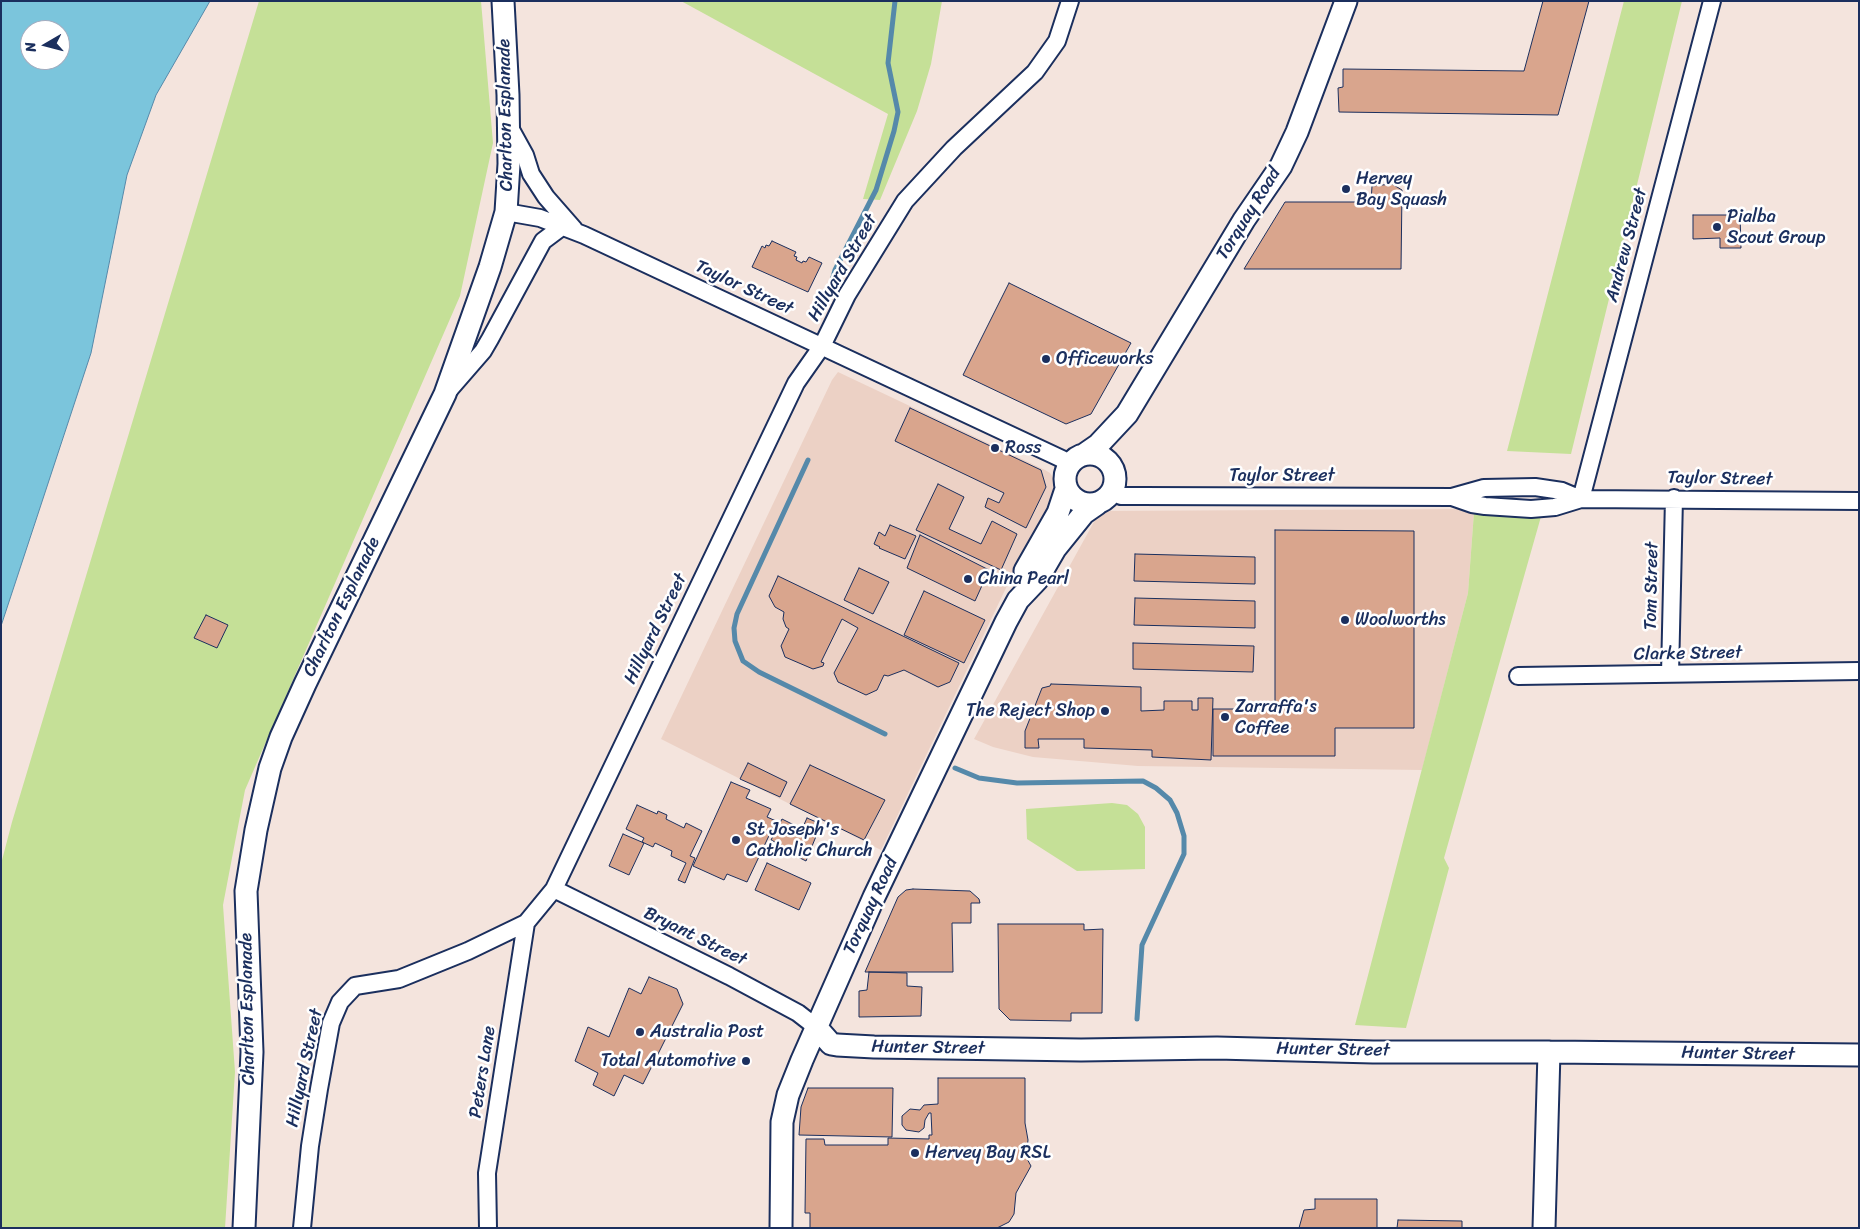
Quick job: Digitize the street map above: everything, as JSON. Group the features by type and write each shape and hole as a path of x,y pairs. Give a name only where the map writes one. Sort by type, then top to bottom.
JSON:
{"street":[{"name":"Charlton Esplanade","path":"244,1228 252,1052 246,891 256,830 274,755 305,684 445,394 490,267 506,212 509,164 509,126 502,1"},
{"name":"Hillyard Street","path":"302,1228 310,1146 319,1089 331,1023 340,1002 355,986 399,979 468,951 526,923 554,889 794,385 822,346 847,295 905,201 954,148 1034,72 1057,41 1070,1"},
{"name":"Torquay Road","path":"1076,460 1098,445 1127,414 1244,220 1281,166 1297,132 1346,1"},
{"name":"Andrew Street","path":"1580,498 1712,1"},
{"path":"445,394 483,351 544,241 570,229 531,174 525,154 509,126"},
{"name":"Taylor Street","path":"506,212 540,218 570,229 1062,459 1076,460"},
{"name":"Torquay Road","path":"1113,469 1115,455 1127,414"},
{"path":"1093,454 1102,456 1108,462 1113,469 1115,484 1104,498 1082,504 1066,489 1064,481 1076,460 1093,454"},
{"name":"Torquay Road","path":"780,1228 782,1122 788,1095 878,888 1018,600 1023,575 1058,513 1066,489"},
{"name":"Taylor Street","path":"1104,498 1121,496 1452,497 1485,506 1531,509 1555,507 1580,498 1859,501"},
{"name":"Torquay Road","path":"1018,600 1037,580 1055,550 1084,513 1104,498"},
{"name":"Tom Street","path":"1670,674 1674,498"},
{"name":"Clarke Street","path":"1518,676 1859,671"},
{"name":"Bryant Street","path":"554,889 729,976 798,1013 816,1027"},
{"name":"Peters Lane","path":"488,1228 487,1173 526,923"},
{"name":"Hunter Street","path":"816,1027 831,1044 874,1047 1061,1050 1218,1048 1373,1052 1859,1055"},
{"path":"1544,1228 1549,1052"}],"shaded area":[{"path":"838,372 1045,470 1054,479 1056,490 1016,567 881,850 661,739 832,380"},
{"path":"1466,509 1474,512 1468,593 1422,770 1138,766 1033,757 993,747 974,739 1100,511"}],"green space":[{"path":"259,1 481,1 493,143 460,296 245,790 223,905 235,1072 225,1228 1,1228 1,864"},
{"path":"681,1 942,1 931,64 917,111 880,200 863,199 888,114"},
{"path":"1624,1 1682,1 1571,454 1507,451"},
{"path":"1474,512 1542,513 1444,858 1449,868 1406,1028 1355,1025 1468,593"},
{"path":"1112,803 1127,805 1138,814 1145,827 1145,869 1077,871 1027,839 1026,809"}],"water":[{"path":"1,1 210,1 156,95 127,175 91,353 1,626"}],"building":[{"path":"1543,1 1589,1 1558,115 1339,112 1338,88 1343,87 1343,69 1524,71"},
{"path":"1392,184 1402,190 1401,269 1244,269 1285,202 1371,202 1372,186"},
{"name":"Pialba Scout Group","path":"1693,215 1740,215 1741,248 1720,248 1720,238 1693,239"},
{"path":"772,241 796,252 794,256 797,257 796,260 802,263 803,261 806,262 809,257 822,263 808,292 752,267 762,246 765,248 766,245 769,246"},
{"name":"Officeworks","path":"1009,283 1131,343 1091,414 1066,424 963,375"},
{"path":"910,408 1041,470 1046,487 1026,528 985,507 988,498 999,503 1004,493 895,441"},
{"path":"938,484 964,497 949,529 981,544 992,521 1017,534 1001,570 916,530"},
{"path":"890,525 916,536 905,559 874,544 879,532 885,536"},
{"name":"Woolworths","path":"1275,530 1414,531 1414,728 1335,728 1335,756 1213,756 1213,709 1275,709"},
{"path":"920,535 989,570 975,601 907,568"},
{"path":"1135,554 1255,557 1255,584 1134,581"},
{"path":"859,568 889,582 873,614 844,600"},
{"path":"778,576 959,663 950,682 938,687 904,670 888,676 884,675 877,690 866,695 838,682 834,673 858,628 842,619 821,662 824,663 823,666 813,669 785,657 781,646 789,629 786,627 783,619 784,612 775,607 769,596"},
{"path":"924,591 985,620 964,663 904,635"},
{"path":"1135,598 1255,601 1255,628 1134,625"},
{"path":"206,615 228,625 217,648 194,638"},
{"path":"1133,643 1254,646 1253,672 1133,669"},
{"path":"1051,684 1141,687 1141,711 1164,710 1164,701 1192,701 1192,710 1198,710 1198,698 1213,698 1211,760 1152,757 1152,750 1084,748 1084,739 1038,739 1039,748 1025,748 1025,731 1042,688"},
{"path":"748,763 787,782 780,797 740,779"},
{"path":"810,765 885,800 864,840 790,804"},
{"name":"St Joseph's Catholic Church","path":"731,782 750,790 746,798 771,809 767,817 776,821 747,882 727,874 724,880 693,866"},
{"path":"637,805 657,814 658,811 667,815 666,819 684,828 686,823 702,831 690,856 695,858 685,883 678,880 686,863 671,856 672,851 655,843 653,847 642,842 644,838 626,829"},
{"path":"807,818 821,824 806,861 786,851 787,848 771,840 782,819 802,829"},
{"path":"623,834 644,843 629,875 609,866"},
{"path":"767,863 811,883 799,910 755,890"},
{"path":"906,890 970,891 979,899 980,903 971,903 971,923 952,923 953,972 865,972 898,897"},
{"path":"998,924 1084,924 1084,930 1103,929 1102,1013 1071,1013 1071,1021 1010,1020 999,1009"},
{"path":"869,972 907,973 907,986 922,987 921,1016 859,1017 859,991 867,990"},
{"name":"Australia Post","path":"649,977 677,989 683,1004 643,1084 624,1075 614,1096 593,1085 598,1073 575,1061 588,1027 609,1037 629,988 641,994"},
{"name":"Hervey Bay RSL","path":"938,1078 1025,1078 1025,1123 1028,1140 1026,1157 1031,1166 1016,1193 1014,1214 1009,1222 997,1228 810,1228 810,1213 805,1213 806,1139 824,1139 825,1145 888,1145 888,1138 929,1139 929,1135 932,1135 931,1113 929,1113 925,1120 924,1128 919,1132 906,1130 902,1125 902,1116 910,1109 920,1110 924,1105 938,1104"},
{"path":"808,1088 893,1088 892,1137 799,1135 801,1107"},
{"path":"1315,1199 1377,1199 1377,1228 1299,1228 1304,1210 1315,1209"},
{"path":"1398,1220 1462,1221 1462,1228 1397,1228"}],"waterway":[{"path":"832,281 835,270 876,190 894,131 898,112 888,63 895,1"},
{"path":"808,460 737,614 734,628 735,641 743,661 759,672 885,734"},
{"path":"955,768 979,778 1017,783 1143,781 1156,788 1170,800 1177,813 1184,836 1184,854 1142,945 1137,1019"}],"place":[{"name":"Hervey Bay Squash","path":"1346,189"},
{"name":"Pialba Scout Group","path":"1717,227"},
{"name":"Officeworks","path":"1046,359"},
{"name":"Ross","path":"995,448"},
{"name":"China Pearl","path":"968,579"},
{"name":"Woolworths","path":"1345,620"},
{"name":"The Reject Shop","path":"1105,711"},
{"name":"Zarraffa's Coffee","path":"1225,717"},
{"name":"St Joseph's Catholic Church","path":"736,840"},
{"name":"Australia Post","path":"640,1032"},
{"name":"Total Automotive","path":"746,1061"},
{"name":"Hervey Bay RSL","path":"915,1153"}]}
